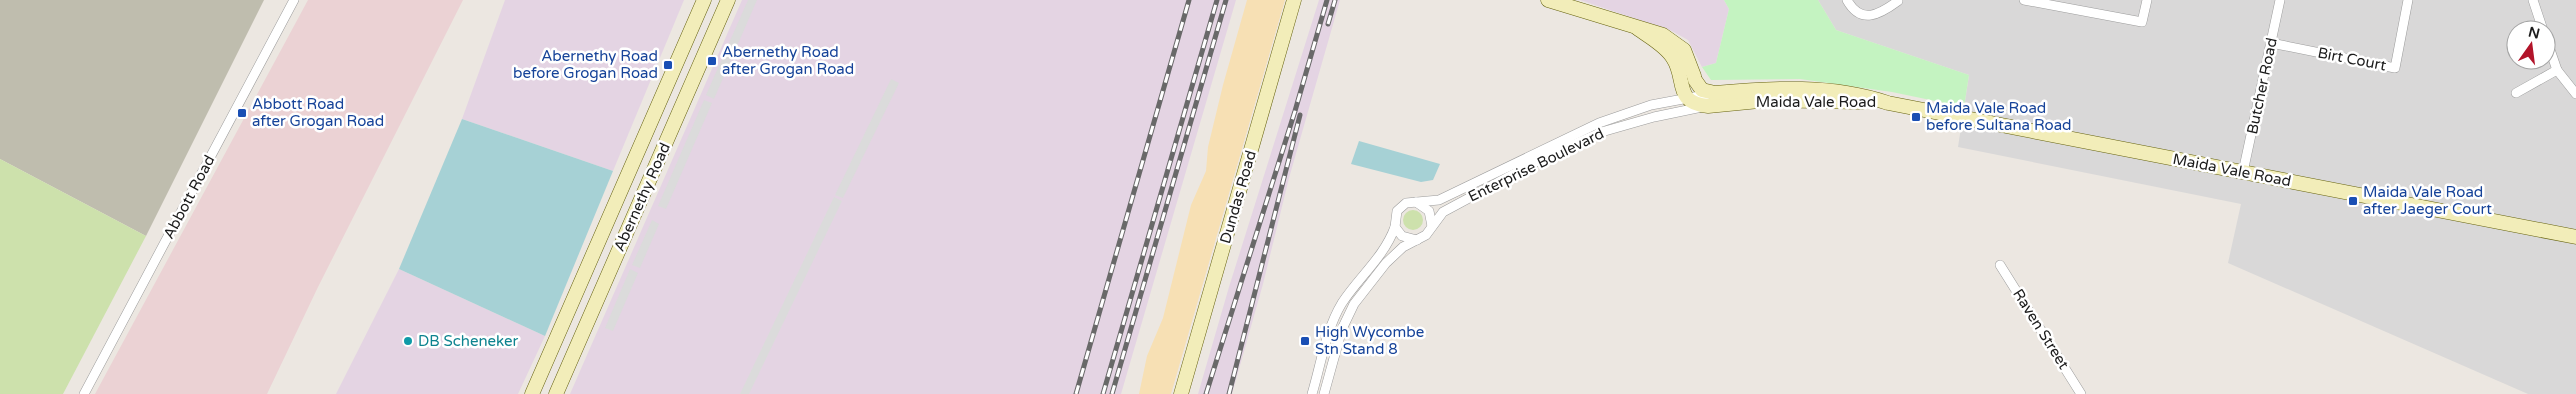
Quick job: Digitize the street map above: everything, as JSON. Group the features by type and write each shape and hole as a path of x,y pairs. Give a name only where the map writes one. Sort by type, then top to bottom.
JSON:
{"main road":[{"name":"Abernethy Road","path":"532,394 704,0"},
{"name":"Abernethy Road","path":"556,394 728,0"},
{"name":"Dundas Road","path":"1181,394 1294,0"},
{"path":"1548,0 1663,35 1679,45 1688,56 1695,78 1702,90 1715,93"},
{"path":"1637,28 1671,56 1689,102"},
{"name":"Maida Vale Road","path":"1715,93 1758,89 1823,89 2576,236"},
{"name":"Maida Vale Road","path":"1689,102 1708,106 1786,100 1888,103"}],"street":[{"name":"Abbott Road","path":"84,394 294,0"},
{"path":"1847,0 1856,12 1868,15 1885,10 1898,1"},
{"path":"2024,0 2142,22 2147,0"},
{"name":"Butcher Road","path":"2243,172 2280,0"},
{"name":"Birt Court","path":"2271,43 2395,68 2408,0"},
{"path":"2533,0 2540,20"},
{"path":"2556,67 2576,94"},
{"path":"2516,93 2557,70"},
{"path":"1689,102 1695,78"},
{"path":"1671,101 1678,92 1680,79"},
{"name":"Maida Vale Road","path":"1689,102 1715,93"},
{"name":"Enterprise Boulevard","path":"1312,394 1333,324 1342,304 1385,248 1395,227 1397,211 1406,203 1439,200 1574,133 1630,112 1671,101 1689,102"},
{"name":"Enterprise Boulevard","path":"1324,394 1342,329 1354,304 1386,263 1403,247 1426,235 1438,217 1451,207 1547,156 1605,131 1689,102"},
{"path":"1416,202 1429,211 1432,226"},
{"path":"1395,227 1402,236 1417,240"},
{"name":"Raven Street","path":"2000,265 2081,394"}],"shaded area":[{"path":"0,0 264,0 146,236 0,159"},
{"path":"308,0 463,0 318,287 267,394 95,394"},
{"path":"505,0 684,0 613,171 462,119"},
{"path":"742,0 1236,0 1121,394 570,394"},
{"path":"748,0 757,0 714,99 706,95"},
{"path":"1319,0 1340,0 1289,178 1263,284 1232,394 1198,394 1229,287"},
{"path":"1580,0 1724,0 1729,9 1716,63 1702,67 1688,40 1672,31"},
{"path":"1818,0 2576,0 2576,394 2528,394 2228,263 2241,204 1958,147 1969,75 1836,30"},
{"path":"891,79 899,83 843,198 835,195"},
{"path":"704,100 712,103 666,209 658,206"},
{"path":"834,197 842,201 749,394 740,394"},
{"path":"652,220 659,224 640,268 632,265"},
{"path":"399,269 545,336 518,394 336,394"},
{"path":"630,269 638,273 613,331 605,328"}],"green space":[{"path":"1724,0 1818,0 1836,30 1969,75 1964,107 1892,92 1800,79 1711,80 1702,67 1716,63 1729,9"},
{"path":"0,159 146,236 63,394 0,394"},
{"path":"1413,210 1420,213 1423,220 1420,227 1413,230 1406,227 1403,220 1406,213"}],"sand":[{"path":"1247,0 1285,0 1171,394 1139,394 1147,356 1163,318 1191,205 1206,171 1208,147"}],"water":[{"path":"462,119 613,171 545,336 399,269"},
{"path":"1359,141 1440,164 1433,180 1421,182 1351,164"}],"railway":[{"path":"1076,394 1189,0"},
{"path":"1103,394 1217,0"},
{"path":"1112,394 1226,0"},
{"path":"1206,394 1295,111 1327,0"},
{"path":"1328,24 1335,0"},
{"path":"1229,394 1300,115"}],"place":[{"name":"Abernethy Road after Grogan Road","path":"712,61"},
{"name":"Abernethy Road before Grogan Road","path":"668,65"},
{"name":"Abbott Road after Grogan Road","path":"242,113"},
{"name":"Maida Vale Road before Sultana Road","path":"1916,117"},
{"name":"Maida Vale Road after Jaeger Court","path":"2353,201"},
{"name":"DB Scheneker","path":"408,341"},
{"name":"High Wycombe Stn Stand 8","path":"1305,341"}]}
